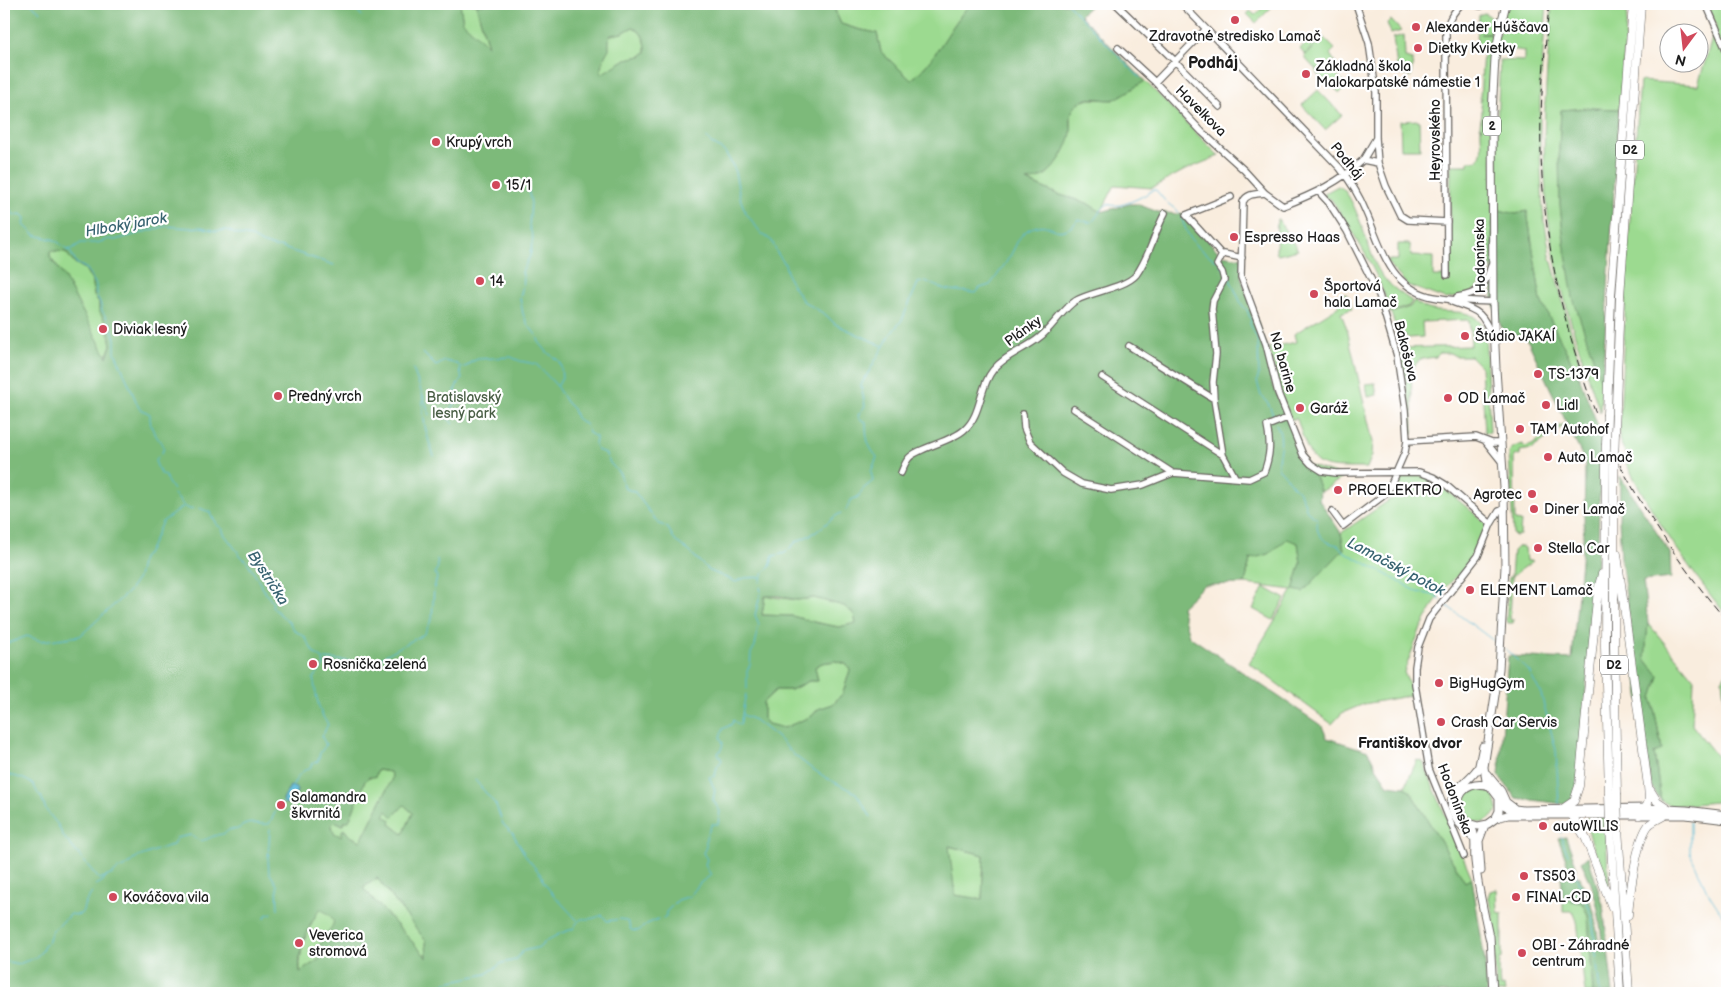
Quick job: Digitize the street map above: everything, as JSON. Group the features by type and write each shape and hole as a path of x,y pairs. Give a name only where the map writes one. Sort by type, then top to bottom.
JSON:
{"highway":[{"name":"D2","path":"1620,993 1615,917 1613,793 1605,567 1606,445 1633,4"},
{"name":"D2","path":"1616,296 1641,4"},
{"name":"D2","path":"1613,793 1615,315"},
{"path":"1613,538 1620,570 1648,786 1649,803 1640,815"},
{"path":"1558,812 1574,801 1579,786 1598,588 1605,567"},
{"path":"1624,926 1628,914 1629,892 1643,837 1648,826 1667,812 1656,801 1648,786"},
{"path":"1572,815 1586,839 1615,917"},
{"name":"D2","path":"1614,828 1629,993"}],"main road":[{"name":"Hodonínska","path":"1490,941 1477,874 1474,834 1460,814 1458,802 1463,792 1472,785 1481,767 1500,669 1505,509 1493,302 1493,79 1500,28 1506,4"},
{"name":"Hodonínska","path":"1481,767 1489,786 1496,792 1500,804"},
{"path":"1474,843 1468,831 1456,818 1452,803 1459,786 1481,767 1501,791 1506,802 1516,809"},
{"name":"Hodonínska","path":"1472,785 1489,786"},
{"path":"1495,819 1500,804 1507,808 1572,815 1640,815 1667,812 1727,815"},
{"path":"1495,819 1508,815 1647,808 1727,820"},
{"name":"Hodonínska","path":"1468,823 1475,826 1485,825 1495,819"},
{"name":"Hodonínska","path":"1485,825 1479,841 1481,869 1489,917 1493,993"}],"street":[{"path":"1116,4 1175,60 1220,107"},
{"name":"Podháj","path":"1182,4 1346,176 1365,210 1382,252 1394,274 1416,291 1445,299 1493,302"},
{"path":"1356,4 1369,42 1376,92 1378,163 1386,186 1400,214 1408,220 1447,222"},
{"name":"Heyrovského","path":"1447,275 1447,26 1452,14 1461,4"},
{"path":"1473,4 1477,6 1485,4"},
{"path":"1706,4 1727,52"},
{"path":"1155,82 1206,29"},
{"name":"Havelkova","path":"1118,48 1155,82 1202,132 1244,170 1265,193 1282,206 1318,191"},
{"path":"1318,191 1346,176 1363,160 1376,138"},
{"path":"1363,160 1378,163"},
{"name":"Bakošova","path":"1318,191 1329,203 1347,231 1379,295 1400,370 1404,393 1407,441 1402,460 1387,493 1343,526 1332,511"},
{"name":"Na barine","path":"1265,193 1250,195 1244,199 1241,276 1266,344 1274,380 1287,418 1303,455 1311,464 1322,471 1336,473 1419,472 1433,477 1446,485 1491,524"},
{"path":"1231,196 1186,214 1219,259 1224,280 1213,301 1212,310 1216,354 1213,382 1223,456 1235,477"},
{"name":"Plánky","path":"901,473 908,458 955,438 966,429 975,416 985,383 994,369 1008,357 1041,337 1076,300 1121,284 1135,276 1150,250 1159,223 1165,213"},
{"path":"1219,259 1224,254 1242,258"},
{"path":"1445,299 1470,295 1478,290 1486,279 1493,259"},
{"path":"1445,299 1482,315 1495,342"},
{"path":"1129,346 1214,399"},
{"path":"1102,377 1223,456"},
{"path":"1074,409 1174,473"},
{"path":"1023,414 1024,428 1030,442 1063,473 1082,484 1111,490 1142,485 1174,473 1249,479 1264,472 1270,455 1270,440 1267,426 1287,418"},
{"path":"1407,441 1476,437 1492,443 1501,443"},
{"path":"1485,440 1503,463"},
{"name":"Hodonínska","path":"1464,856 1429,769 1415,667 1418,647 1429,619 1478,556 1491,524 1499,511 1505,509"}],"green space":[{"name":"Bratislavský lesný park","path":"4,4 460,4 463,22 488,46 477,4 837,4 835,11 841,24 877,33 881,52 911,80 920,73 935,54 970,4 1092,4 1080,15 1145,81 1115,99 1091,98 1080,102 1073,110 1070,138 1058,162 1043,176 1027,181 1057,194 1087,203 1101,212 1130,204 1137,204 1158,212 1186,215 1221,255 1242,258 1241,277 1267,347 1271,381 1301,454 1317,482 1320,494 1319,500 1341,533 1344,549 1303,592 1293,590 1301,563 1298,543 1287,539 1269,554 1250,559 1245,584 1204,585 1181,607 1189,636 1322,726 1327,738 1368,751 1388,785 1405,787 1410,791 1465,882 1472,878 1485,962 1487,993 4,993","holes":["633,27 643,37 646,44 646,52 641,56 626,59 601,74 602,64 609,49 609,38 611,35 622,33","50,251 66,252 73,262 85,269 93,283 94,296 99,302 99,311 108,326 111,345 107,357 63,275 50,257","765,596 779,596 797,600 814,598 844,606 854,614 856,623 839,627 792,616 762,615","835,661 846,664 850,670 843,693 833,704 818,709 812,716 784,728 768,724 763,718 763,702 776,690 791,690 809,681 818,681 815,667 822,663","378,770 390,772 392,777 361,841 350,836 343,829 341,836 334,833 331,827 332,823 337,822 343,825 345,821 349,821 365,781 369,777 375,777","290,786 298,790 291,802 286,804 283,800","404,805 413,813 403,834 390,824 391,820 384,816 387,811 393,817","949,846 984,855 982,899 955,895","377,878 426,941 427,958 363,888","320,909 332,919 332,926 320,946 321,958 300,972 300,955 308,931"]},
{"path":"460,4 477,4 488,47 463,22"},
{"path":"837,4 970,4 935,54 911,80 881,52 877,33 841,24 835,10"},
{"path":"1258,4 1269,4 1272,7 1256,23 1247,14 1250,11 1255,15 1262,8"},
{"path":"1506,4 1547,4 1540,89 1543,211 1550,255 1579,360 1580,379 1541,301 1527,211 1516,214 1499,210 1497,125 1500,60 1524,61 1524,51 1497,47 1493,79 1493,259 1488,276 1470,295 1445,299 1407,285 1385,260 1398,260 1398,244 1410,244 1411,256 1433,257 1433,276 1449,276 1451,165 1468,165 1468,161 1477,161 1482,150 1481,128 1483,128 1480,127 1482,111 1480,99 1482,99 1480,98 1483,51 1479,51 1477,40 1479,15 1484,13 1490,16 1494,26 1494,33 1480,34 1499,35"},
{"path":"1552,4 1628,4 1619,109 1589,108 1561,110 1559,150 1560,205 1564,242 1579,314 1602,384 1600,412 1565,300 1550,232 1544,146"},
{"path":"1706,4 1727,4 1727,616 1685,561 1660,523 1626,463 1629,460 1619,440 1628,247 1640,81 1698,85 1702,72 1708,72 1708,52 1716,25"},
{"path":"1391,20 1401,31 1391,34 1387,23"},
{"path":"633,27 643,37 646,44 646,52 641,56 626,59 601,75 601,68 611,35 622,33"},
{"path":"1404,35 1405,58 1413,60 1411,77 1398,74 1393,38"},
{"path":"1323,37 1335,49 1330,54 1338,67 1333,72 1347,86 1340,93 1315,71 1317,68 1315,69 1304,57"},
{"path":"1310,38 1315,44 1305,55 1300,49"},
{"path":"1145,81 1219,156 1185,170 1152,188 1115,185 1101,212 1087,203 1057,194 1026,180 1043,176 1058,161 1070,136 1072,110 1080,102 1089,99 1113,100"},
{"path":"1318,90 1342,115 1325,130 1302,105"},
{"path":"1589,108 1619,109 1602,384 1573,298 1560,205 1559,150 1561,110"},
{"path":"1419,120 1420,149 1401,149 1400,121"},
{"path":"1338,186 1350,198 1378,269 1389,283 1412,301 1409,306 1389,313 1381,285 1374,270 1331,199 1325,198 1325,193"},
{"path":"1499,210 1516,214 1527,211 1541,301 1580,379 1601,434 1598,547 1577,785 1572,798 1563,804 1516,798 1499,776 1508,656 1572,659 1584,527 1585,462 1525,335 1504,335 1493,302 1492,224"},
{"path":"1277,219 1298,250 1278,255 1276,252"},
{"path":"50,250 66,252 73,262 85,269 93,283 94,296 99,302 99,311 108,326 111,345 106,357 63,275 50,257"},
{"path":"1346,293 1352,309 1341,313 1347,329 1373,442 1372,455 1367,468 1336,468 1326,466 1318,463 1312,457 1302,436 1297,419 1291,419 1279,390 1269,348 1296,342 1294,334 1339,306 1336,296"},
{"path":"1414,301 1428,309 1467,314 1480,322 1485,330 1490,432 1485,433 1481,367 1470,356 1440,353 1436,357 1420,359 1411,370 1413,434 1409,434 1408,408 1410,407 1399,348 1470,346 1471,343 1469,320 1422,322 1423,337 1409,338 1402,333 1398,334 1391,313 1410,307"},
{"path":"1375,383 1377,395 1368,397 1366,384"},
{"path":"1567,423 1532,449 1520,451 1520,455 1514,456 1515,520 1521,521 1520,535 1516,536 1513,534 1509,453 1517,446 1523,444 1524,447 1532,445 1547,434 1546,431"},
{"path":"1308,465 1342,476 1342,478 1321,492"},
{"path":"1417,475 1432,478 1488,525 1464,569 1441,592 1420,630 1404,672 1413,695 1364,704 1342,713 1332,724 1249,663 1293,590 1344,549 1341,533 1391,499 1402,476"},
{"path":"1620,476 1670,553 1671,578 1643,581 1648,623 1645,659 1659,676 1652,698 1662,750 1654,753 1661,801 1651,786 1621,558 1619,520"},
{"path":"1287,538 1298,543 1301,563 1293,590 1245,584 1250,559 1269,554"},
{"path":"1522,546 1525,548 1526,561 1533,561 1511,577 1513,551 1517,547"},
{"path":"1509,577 1512,577 1510,620 1514,620 1513,623 1506,621"},
{"path":"1264,587 1285,599 1273,620 1253,609"},
{"path":"765,596 797,600 814,598 844,606 854,614 856,623 839,627 792,616 762,615"},
{"path":"1648,623 1694,679 1692,725 1727,769 1727,801 1672,806 1661,801 1654,752 1662,749 1652,698 1659,676 1645,659"},
{"path":"835,661 846,664 850,670 843,693 833,704 818,709 812,716 784,728 768,724 763,718 763,702 776,690 791,690 809,681 818,681 815,667 822,663"},
{"path":"1727,672 1727,720 1722,680"},
{"path":"1417,760 1423,762 1472,878 1465,882 1410,791 1405,787"},
{"path":"378,770 390,772 392,777 361,841 350,836 344,829 341,836 336,835 332,830 332,823 337,822 343,825 365,781 369,777 375,776"},
{"path":"1480,787 1488,790 1493,795 1498,810 1483,823 1476,822 1467,817 1462,806 1463,798 1466,794"},
{"path":"404,805 413,813 403,834 390,824 384,816 387,810 393,816"},
{"path":"1605,817 1609,887 1607,888 1585,822 1586,818"},
{"path":"1566,837 1577,868 1571,874 1558,838"},
{"path":"948,846 984,855 982,900 955,895"},
{"path":"1588,856 1603,905 1613,993 1593,993 1588,915 1582,903 1563,899 1561,876 1580,877 1594,911 1599,945 1602,945 1596,902 1581,862"},
{"path":"377,878 426,941 427,958 363,888"},
{"path":"1497,889 1498,912 1502,913 1500,987 1504,986 1505,993 1496,993 1493,912 1488,897 1490,891"},
{"path":"1563,899 1582,903 1588,915 1593,993 1585,993 1577,921 1573,911 1563,911"},
{"path":"320,908 331,914 334,920 333,926 320,951 321,958 300,972 301,955 305,939 311,923"}],"water":[{"path":"290,786 296,788 297,791 291,802 286,804 283,799"}],"waterway":[{"path":"31,4 41,12"},
{"path":"351,4 362,16"},
{"path":"1068,4 1140,78"},
{"path":"706,137 725,152 734,168 741,201 746,213 761,233 772,241 777,253 785,264 789,280 803,301 826,315 835,324 883,346"},
{"name":"Bystrička","path":"4,187 4,193"},
{"path":"528,189 531,203 529,226 533,237 530,256 522,272 524,280 520,298 523,314 528,325 548,353 559,361 562,378 557,387 566,402 573,409 576,418 586,425 589,433 596,437 595,445 597,450 605,453 610,463 620,474 625,489 634,491 658,523 668,528 675,541 689,551 708,570 736,582 744,578 761,577"},
{"name":"Lamačský potok","path":"846,510 851,500 858,497 863,489 873,481 871,472 877,457 868,441 866,422 860,419 858,415 865,406 861,385 892,332 902,320 918,283 926,281 944,289 976,293 980,288 990,285 1008,260 1020,238 1032,228 1046,226 1059,231 1071,227 1079,219 1092,222 1108,204 1125,204 1153,190 1156,190 1166,202 1179,212"},
{"name":"Bystrička","path":"4,204 14,215 21,214 25,218 24,225 35,235 55,240 71,253 76,263 87,269 96,285 96,295 102,311 110,323 115,339 115,352 139,408 150,414 152,428 164,447 162,453"},
{"name":"Lamačský potok","path":"1181,217 1194,243 1217,261"},
{"name":"Hlboký jarok","path":"67,250 81,243 97,243 109,239 115,240 166,226 201,227 216,231 227,230 238,235 252,237 262,243 334,265"},
{"name":"Lamačský potok","path":"1220,264 1227,273 1251,320 1250,324 1257,338 1258,346 1259,374 1257,381 1261,396 1267,401 1275,419"},
{"path":"423,353 436,366 445,361 461,367"},
{"path":"461,368 478,359 511,357 536,364 557,386"},
{"path":"453,424 448,418 452,407 460,399 455,390 462,380 461,368"},
{"path":"413,369 430,415"},
{"path":"423,396 425,426 434,456"},
{"name":"Lamačský potok","path":"1276,424 1281,441 1278,468 1300,494 1307,510 1318,519 1317,529 1321,537 1418,592 1433,595 1440,600"},
{"name":"Bystrička","path":"158,457 155,461 160,473 166,476 173,490"},
{"name":"Bystrička","path":"174,494 184,506 189,509 193,508"},
{"path":"4,645 27,636 41,641 80,636 129,591 138,578 142,558 148,553 162,522 184,506"},
{"name":"Bystrička","path":"199,508 210,512 217,525 222,528 224,534 248,563 273,603 272,607 289,622 295,631 304,636 314,653 323,659 324,666 313,678 316,696 328,724 322,737 326,745 320,753 318,761 301,773 292,787"},
{"name":"Lamačský potok","path":"760,582 764,572 770,567 773,556 785,553 796,542 816,532 841,513"},
{"path":"325,659 359,662 380,658 424,634 432,619 434,588 437,578 435,572 438,567 437,559"},
{"name":"Lamačský potok","path":"747,689 747,671 750,665 751,653 755,646 759,624 755,615 761,592 760,587"},
{"name":"Lamačský potok","path":"1443,603 1494,641"},
{"name":"Lamačský potok","path":"1505,649 1529,671 1541,694 1556,750 1559,805"},
{"name":"Lamačský potok","path":"663,918 666,916 666,912 678,900 690,896 700,883 711,875 705,865 707,859 703,853 706,847 706,837 712,824 718,824 720,811 713,800 715,790 709,777 715,776 717,767 722,760 718,753 723,743 720,737 723,729 732,724 733,720 740,725 746,694"},
{"path":"743,715 755,720 777,737 794,755 811,768 856,793 871,817"},
{"path":"9,775 26,780 34,786 37,793 41,796 46,810 58,825 63,836 99,879 105,877"},
{"path":"475,780 496,805 503,824 513,834 551,892 577,920"},
{"name":"Bystrička","path":"96,885 103,881 105,877 129,864 133,859 173,845 176,838 191,835 197,840 202,840 224,834 230,829 236,829 247,824 269,824 279,805 284,802"},
{"name":"Lamačský potok","path":"1560,822 1561,833"},
{"path":"1690,822 1690,853 1707,891 1727,922"},
{"path":"270,829 269,872 277,885 278,909"},
{"name":"Lamačský potok","path":"1561,837 1568,855"},
{"name":"Lamačský potok","path":"1572,865 1592,915 1600,993"},
{"name":"Bystrička","path":"4,961 19,964 36,957 49,941 52,932 57,926 71,914 77,915 82,913 85,903 94,890"},
{"path":"265,918 266,915 272,913"},
{"name":"Lamačský potok","path":"437,993 437,987 447,982 486,974 502,963 516,960 523,951 540,947 546,941 573,929 578,921 582,919 602,915 607,921 621,919 628,922 631,930 638,931 658,919"}],"railway":[{"path":"1549,4 1541,117 1543,193 1554,268 1562,305 1583,378 1596,414"},
{"path":"1620,465 1669,546 1727,621"}],"place":[{"name":"Zdravotné stredisko Lamač","path":"1235,20"},
{"name":"Alexander Húščava","path":"1416,27"},
{"name":"Dietky Kvietky","path":"1418,48"},
{"name":"Základná škola Malokarpatské námestie 1","path":"1306,74"},
{"name":"Krupý vrch","path":"436,142"},
{"name":"15/1","path":"496,185"},
{"name":"Espresso Haas","path":"1234,237"},
{"name":"14","path":"480,281"},
{"name":"Športová hala Lamač","path":"1314,294"},
{"name":"Diviak lesný","path":"103,329"},
{"name":"Štúdio JAKAÍ","path":"1465,336"},
{"name":"TS-1379","path":"1538,374"},
{"name":"Predný vrch","path":"278,396"},
{"name":"OD Lamač","path":"1448,398"},
{"name":"Lidl","path":"1546,405"},
{"name":"Garáž","path":"1300,408"},
{"name":"TAM Autohof","path":"1520,429"},
{"name":"Auto Lamač","path":"1548,457"},
{"name":"PROELEKTRO","path":"1338,490"},
{"name":"Agrotec","path":"1532,494"},
{"name":"Diner Lamač","path":"1534,509"},
{"name":"Stella Car","path":"1538,548"},
{"name":"ELEMENT Lamač","path":"1470,590"},
{"name":"Rosnička zelená","path":"313,664"},
{"name":"BigHugGym","path":"1439,683"},
{"name":"Crash Car Servis","path":"1441,722"},
{"name":"Salamandra škvrnitá","path":"281,805"},
{"name":"autoWILIS","path":"1543,826"},
{"name":"TS503","path":"1524,876"},
{"name":"Kováčova vila","path":"113,897"},
{"name":"FINAL-CD","path":"1516,897"},
{"name":"Veverica stromová","path":"299,943"},
{"name":"OBI - Záhradné centrum","path":"1522,953"}],"district":[{"name":"Podháj","path":"1213,63"},
{"name":"Františkov dvor","path":"1410,743"}]}
